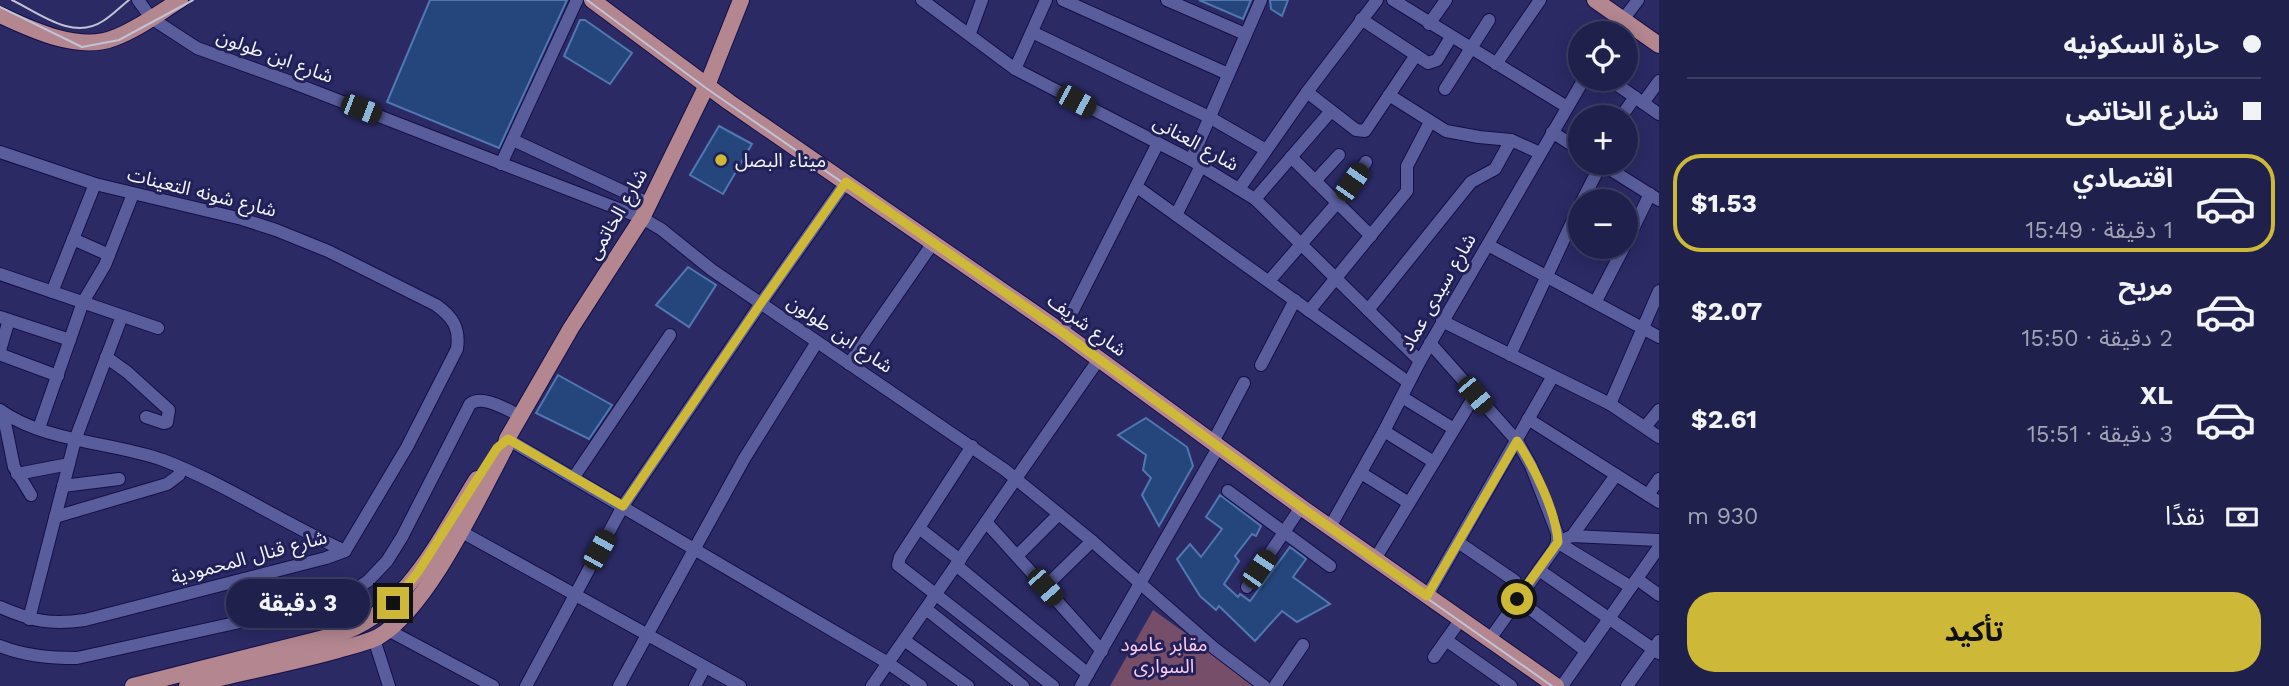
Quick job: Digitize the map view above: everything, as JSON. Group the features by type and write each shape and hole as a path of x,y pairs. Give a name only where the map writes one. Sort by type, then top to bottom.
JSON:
{"main road":[{"path":"0,15 21,25 68,40 98,41 111,39 180,0"},
{"name":"شارع شريف","path":"592,0 707,86 1062,332 1301,507 1556,686"},
{"path":"614,0 624,24"},
{"name":"شارع الخاتمى","path":"190,686 296,662 381,634 411,607 428,585 460,531 571,328 646,211 707,86 741,0"},
{"path":"1599,1 1613,21"},
{"path":"1638,36 1659,45"},
{"name":"شارع الخاتمى","path":"133,686 335,635 367,622 403,593 497,448 508,439"}],"street":[{"path":"138,0 151,18"},
{"path":"501,163 577,0"},
{"name":"شارع العنانى","path":"922,0 1015,69 1196,163 1255,199 1420,361"},
{"path":"970,33 982,0"},
{"path":"1015,69 1046,0"},
{"path":"1063,0 1228,74"},
{"path":"1167,0 1245,34"},
{"path":"1176,215 1196,163 1209,117 1261,0"},
{"path":"1239,189 1307,92 1377,0"},
{"path":"1393,0 1567,107"},
{"path":"1429,24 1446,0"},
{"path":"1496,64 1540,0"},
{"path":"1621,21 1637,0"},
{"name":"شارع ابن طولون","path":"151,18 197,48 501,163 646,211 661,229 712,270 1017,479 1232,662 1265,686"},
{"path":"1361,19 1428,63 1433,62 1451,37"},
{"path":"1445,89 1489,20"},
{"path":"1032,32 1209,117 1266,150"},
{"path":"1307,92 1356,130 1365,131 1416,55"},
{"path":"1633,105 1659,81"},
{"name":"شارع سيدى عماد","path":"1330,527 1430,343 1577,91"},
{"path":"1626,91 1659,114"},
{"path":"1389,95 1446,131 1511,140 1540,153"},
{"path":"1255,199 1331,111"},
{"path":"1309,310 1407,191 1407,166 1430,122"},
{"path":"1552,132 1568,142"},
{"path":"513,140 646,211"},
{"path":"1368,310 1471,182 1496,169 1511,140"},
{"path":"1062,332 1158,144"},
{"name":"شارع شونه التعينات","path":"0,152 95,184 242,219 301,239 436,305 446,312 457,328"},
{"path":"1315,181 1339,155"},
{"path":"1290,157 1371,236"},
{"path":"1269,281 1302,245 1366,162"},
{"path":"1619,175 1654,197 1638,223"},
{"path":"526,686 623,506 846,182"},
{"path":"52,292 95,184"},
{"path":"1138,187 1408,382"},
{"path":"39,428 83,302 109,255 133,194"},
{"path":"1510,355 1568,229"},
{"path":"73,239 109,255"},
{"path":"849,364 933,243"},
{"path":"1488,245 1597,301 1659,337"},
{"path":"1597,301 1618,259"},
{"path":"0,274 158,328"},
{"path":"1610,404 1659,291"},
{"path":"1261,365 1295,300"},
{"path":"29,619 75,440 122,316"},
{"path":"58,376 2,355 4,318 70,340"},
{"path":"1443,321 1610,404 1659,437"},
{"name":"شارع قنال المحمودية","path":"0,607 29,619 53,624 85,620 345,551 430,404 457,349 457,328"},
{"path":"575,477 670,335"},
{"path":"619,686 744,459 817,342"},
{"path":"1430,343 1517,441 1554,520 1558,542"},
{"path":"106,357 169,410 167,422 146,418"},
{"path":"878,684 888,663 1099,359"},
{"path":"1427,596 1553,376"},
{"path":"1081,686 1216,444 1244,383"},
{"path":"1375,559 1475,395"},
{"path":"1402,397 1454,429"},
{"path":"0,646 36,657 77,658 299,610 348,594 368,581 387,561 470,404 478,399 484,400 521,416"},
{"path":"1644,426 1659,410"},
{"path":"1,412 75,440 140,453 181,468 345,551"},
{"path":"1,412 17,474 31,495"},
{"path":"1528,419 1654,498 1659,479"},
{"path":"1384,432 1434,462"},
{"path":"508,439 888,663 921,686"},
{"path":"972,446 898,561 900,568 1053,686"},
{"path":"17,474 69,464"},
{"path":"55,517 167,484 175,480 181,468"},
{"path":"1361,473 1409,503"},
{"path":"1572,536 1616,474"},
{"path":"63,486 119,479"},
{"path":"1228,491 1330,566"},
{"path":"1247,587 1301,507"},
{"path":"1017,556 1059,514"},
{"path":"986,522 1102,651"},
{"path":"919,528 1088,674"},
{"path":"460,531 740,686"},
{"path":"1490,639 1558,542 1572,536 1659,540"},
{"path":"1045,587 1091,541"},
{"path":"1458,542 1515,581"},
{"path":"1558,542 1659,595"},
{"path":"1562,686 1659,547"},
{"path":"1539,570 1609,619 1657,648 1627,686"},
{"path":"1517,599 1586,651"},
{"path":"926,609 1023,686"},
{"path":"1434,657 1461,619"},
{"path":"381,634 389,686"},
{"path":"381,634 493,686"},
{"path":"904,640 968,686"},
{"path":"1446,640 1504,684"},
{"path":"1275,686 1303,645"},
{"path":"695,686 705,667"}],"green space":[{"name":"مقابر عامود السوارى","path":"1153,610 1260,686 1110,686"}],"building":[{"path":"430,0 567,0 499,148 387,102"},
{"path":"1199,0 1251,0 1243,19"},
{"path":"1270,0 1288,0 1282,16 1271,9"},
{"path":"580,20 585,20 632,53 610,84 564,56"},
{"name":"ميناء البصل","path":"719,126 752,144 723,194 690,175"},
{"path":"688,267 716,285 689,327 656,305"},
{"path":"558,375 612,405 589,439 536,413"},
{"path":"1146,418 1187,447 1193,466 1159,526 1142,495 1151,478 1143,470 1146,455 1118,435"},
{"path":"1220,495 1261,526 1256,536 1252,534 1235,556 1239,561 1224,584 1238,597 1240,594 1250,601 1290,547 1306,559 1293,577 1330,604 1297,622 1282,611 1255,641 1219,606 1216,610 1200,596 1177,559 1190,544 1201,557 1222,529 1206,517"}],"tram line":[{"path":"12,0 56,23 80,28 103,21 129,0"},
{"path":"0,7 82,47 119,40 193,0"},
{"path":"587,0 706,88 1061,334 1300,509 1552,686"}],"place":[{"name":"ميناء البصل","path":"721,160"}],"route":[{"path":"393,603 418,572 497,448 508,439 623,506 846,182 1062,332 1427,596 1517,441 1525,453 1554,520 1558,542 1517,599"}]}
